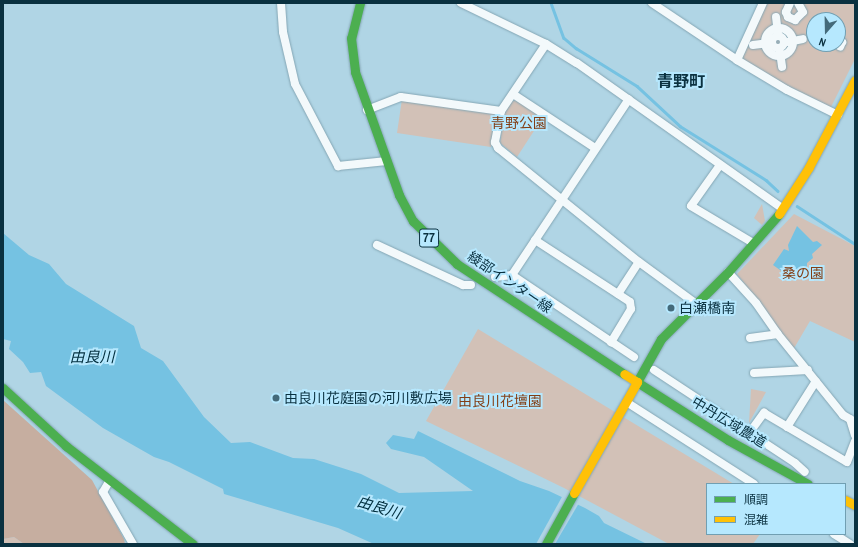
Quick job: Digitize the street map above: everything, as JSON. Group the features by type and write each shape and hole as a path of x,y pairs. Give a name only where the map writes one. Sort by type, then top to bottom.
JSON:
{"street":[{"path":"281,3 285,39 295,84 338,166 387,161"},
{"name":"綾部インター線","path":"360,3 351,38 351,55 367,110 399,195 413,220 435,245 458,264 637,382"},
{"path":"461,3 546,44 629,99 783,209"},
{"path":"652,3 737,60 787,90 838,115"},
{"path":"737,60 764,3"},
{"path":"776,17 778,31"},
{"path":"782,67 785,47 788,30 767,33 771,54 785,47 803,39"},
{"path":"753,46 768,43"},
{"path":"546,44 502,111 495,142 498,148 563,199 639,262 695,303"},
{"path":"546,544 627,406 637,382 661,339 695,303 728,272 783,209 838,115 855,80"},
{"path":"513,94 595,148"},
{"path":"367,110 401,96 502,111"},
{"path":"512,275 629,99"},
{"path":"720,165 691,206 753,243"},
{"path":"536,240 630,302 631,309 611,342"},
{"path":"377,245 463,284 471,285"},
{"path":"618,294 639,262"},
{"path":"728,272 756,303 778,334 843,415 852,420 855,435"},
{"path":"495,276 512,275 634,357"},
{"path":"750,338 778,334"},
{"path":"654,370 750,432 795,463 805,472"},
{"path":"754,373 808,370"},
{"path":"787,427 816,381"},
{"name":"中丹広域農道","path":"637,382 728,440 806,483"},
{"path":"3,388 61,441 193,544"},
{"path":"627,406 752,483"},
{"path":"750,432 764,413 847,462 855,441"},
{"path":"110,480 103,492 133,544"},
{"path":"836,535 850,544"}],"green space":[{"path":"765,3 855,3 855,59 831,107 779,82 742,59"},
{"path":"402,99 492,112 496,117 491,147 397,133"},
{"name":"青野公園","path":"516,100 543,117 517,157 500,143 504,113 512,101"},
{"path":"762,204 765,221 762,225 754,218"},
{"name":"桑の園","path":"794,214 855,246 855,342 810,321 793,350 737,274"},
{"name":"由良川花壇園","path":"478,329 732,483 706,483 706,535 759,535 753,544 669,544 564,488 426,421"},
{"path":"751,389 766,392 749,423"},
{"path":"14,537 24,544 3,544 3,539"}],"shaded area":[{"path":"3,400 92,480 124,539 125,544 24,544 14,537 3,539"}],"water":[{"path":"797,226 813,242 817,241 822,245 812,254 813,258 807,263 807,268 799,274 787,275 773,265 784,249 789,251 788,245"},
{"name":"由良川","path":"3,233 29,255 49,264 66,284 134,326 141,348 163,361 204,417 231,443 250,442 293,458 314,459 361,474 399,493 473,491 424,457 391,449 386,443 393,435 414,439 418,431 520,481 549,491 585,508 599,516 604,523 647,544 374,544 338,528 224,494 223,489 169,462 154,457 103,428 46,386 41,372 30,373 23,362 9,349 11,341 3,339"}],"pier":[{"path":"563,495 579,503 555,544 536,544"}],"waterway":[{"path":"551,3 564,38 576,48 637,86 680,126 766,180 778,191"},
{"path":"797,206 855,244"}],"traffic: fast":[{"path":"360,3 351,38 355,72 399,195 413,221 457,264 624,374"},
{"path":"779,214 728,272 661,339 637,382 728,440 806,483"},
{"path":"3,388 66,446 193,544"},
{"path":"546,544 574,493"}],"traffic: slow":[{"path":"779,214 809,167 855,80"},
{"path":"574,493 637,382 624,374"},
{"path":"846,500 855,505"}],"place":[{"name":"白瀬橋南","path":"671,308"},
{"name":"由良川花庭園の河川敷広場","path":"276,398"}],"district":[{"name":"青野町","path":"681,81"}]}
